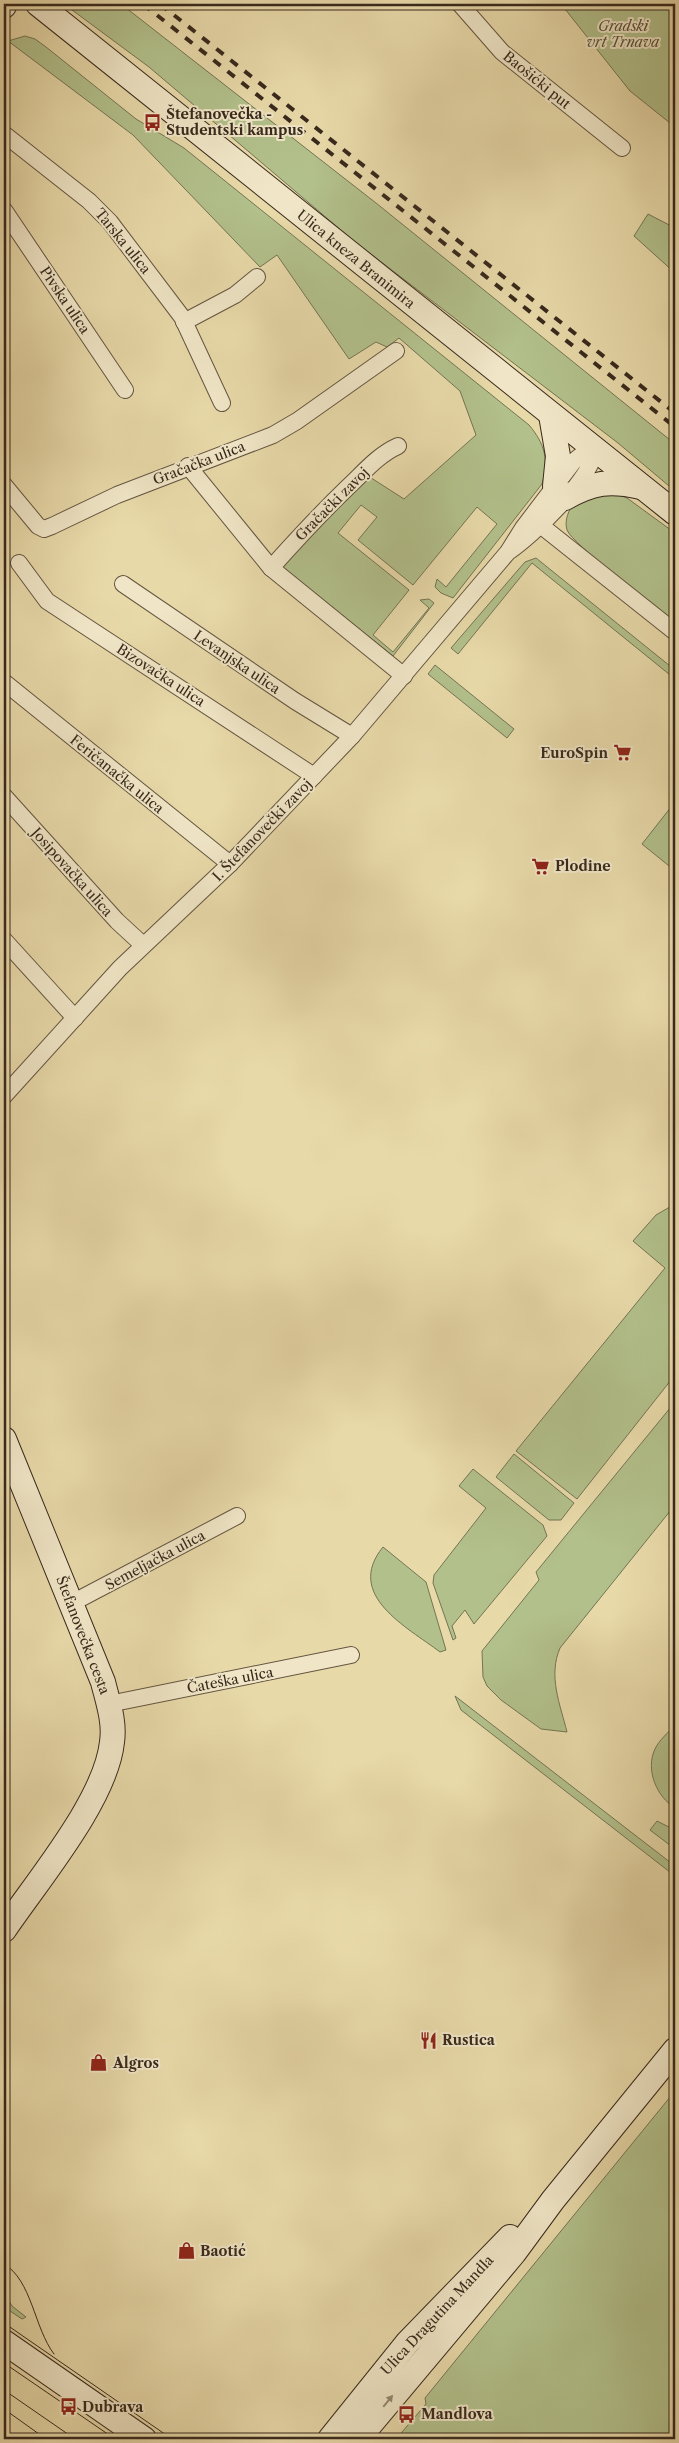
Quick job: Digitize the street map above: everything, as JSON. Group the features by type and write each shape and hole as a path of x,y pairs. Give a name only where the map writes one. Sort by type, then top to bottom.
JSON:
{"main road":[{"name":"Ulica kneza Branimira","path":"38,4 675,513"},
{"path":"551,415 558,456 560,496 601,482 620,482 643,487"},
{"name":"Štefanovečka cesta","path":"4,1439 103,1682 112,1716 110,1756 95,1792 75,1830 4,1930"},
{"name":"Ulica Dragutina Mandla","path":"358,2439 514,2253 553,2200 675,2050"},
{"name":"Ulica Dragutina Mandla","path":"330,2439 380,2375 441,2306 505,2242 553,2200"},
{"path":"4,2342 144,2439"}],"street":[{"name":"Baošićki put","path":"460,4 502,52 622,148"},
{"name":"Tarska ulica","path":"4,134 96,208 116,230 184,322 222,403"},
{"name":"Pivska ulica","path":"4,210 125,390"},
{"path":"184,322 235,295 256,277"},
{"name":"Gračačka ulica","path":"4,485 38,526 44,529 117,494 273,435 396,351"},
{"name":"Gračački zavoj","path":"271,568 298,537 370,466 386,452 398,446"},
{"name":"I. Štefanovečki zavoj","path":"4,1096 143,945 230,864 352,736 536,521 560,496 579,456 595,449"},
{"path":"188,466 271,568 404,676"},
{"path":"560,496 560,522 572,550"},
{"path":"536,521 675,632"},
{"path":"514,548 544,542 572,550"},
{"name":"Bizovačka ulica","path":"18,563 47,601 314,776"},
{"name":"Levanjska ulica","path":"123,584 294,701 352,736"},
{"name":"Feričanačka ulica","path":"4,682 230,864"},
{"name":"Josipovačka ulica","path":"4,796 117,921 143,945"},
{"path":"4,940 75,1018"},
{"name":"Semeljačka ulica","path":"72,1603 237,1516"},
{"name":"Čateška ulica","path":"109,1704 351,1656"}],"green space":[{"path":"64,4 121,4 376,203 675,444 675,491 618,443 355,242 149,67"},
{"name":"Gradski vrt Trnava","path":"561,4 675,4 675,127 630,91"},
{"path":"25,36 35,39 46,47 136,119 184,148 529,425 539,439 545,460 542,484 453,598 441,593 435,587 437,579 446,587 497,524 477,507 413,585 358,540 377,517 361,505 338,533 409,590 373,635 393,652 429,608 420,600 429,599 434,603 393,656 280,565 365,474 404,499 476,435 460,391 399,338 387,347 376,342 349,359 277,255 260,267 133,135 8,41"},
{"path":"648,214 675,228 675,273 634,236"},
{"path":"612,492 627,498 675,533 675,622 599,562 567,530 567,519 574,502"},
{"path":"536,558 675,670 675,679 532,563 458,654 451,648 525,562"},
{"path":"435,665 514,729 507,738 428,674"},
{"path":"675,802 675,869 674,870 642,844"},
{"path":"675,1204 675,1375 577,1499 516,1451 665,1268 633,1241 656,1215"},
{"path":"675,1402 675,1505 560,1648 555,1669 555,1680 567,1732 541,1729 501,1700 487,1686 483,1677 482,1651 539,1580 536,1572"},
{"path":"514,1454 574,1503 561,1520 549,1520 496,1477"},
{"path":"473,1469 543,1525 547,1536 474,1624 465,1610 452,1626 456,1638 453,1640 433,1583 434,1575 486,1508 459,1486"},
{"path":"383,1547 426,1582 446,1650 440,1652 412,1632 384,1608 375,1595 371,1580 373,1564"},
{"path":"455,1696 675,1866 675,1876 461,1710"},
{"path":"675,1725 675,1808 658,1790 654,1782 651,1766 655,1749"},
{"path":"657,1821 675,1830 675,1849 650,1830"},
{"path":"675,2091 675,2439 396,2439 426,2404 425,2398"},
{"path":"4,2293 12,2306 26,2317 22,2319 4,2307"}],"tram line":[{"path":"4,2264 21,2281 47,2343 54,2354"},
{"path":"4,2323 172,2439"},
{"path":"4,2363 115,2439"},
{"path":"4,2390 75,2439"},
{"path":"4,2409 46,2439"}],"railway":[{"path":"143,4 675,427"},
{"path":"160,4 675,413"}],"place":[{"name":"Štefanovečka - Studentski kampus","path":"152,122"},
{"name":"EuroSpin","path":"622,753"},
{"name":"Plodine","path":"541,866"},
{"name":"Rustica","path":"428,2040"},
{"name":"Algros","path":"99,2063"},
{"name":"Baotić","path":"186,2251"},
{"name":"Dubrava","path":"68,2407"},
{"name":"Mandlova","path":"407,2414"}]}
